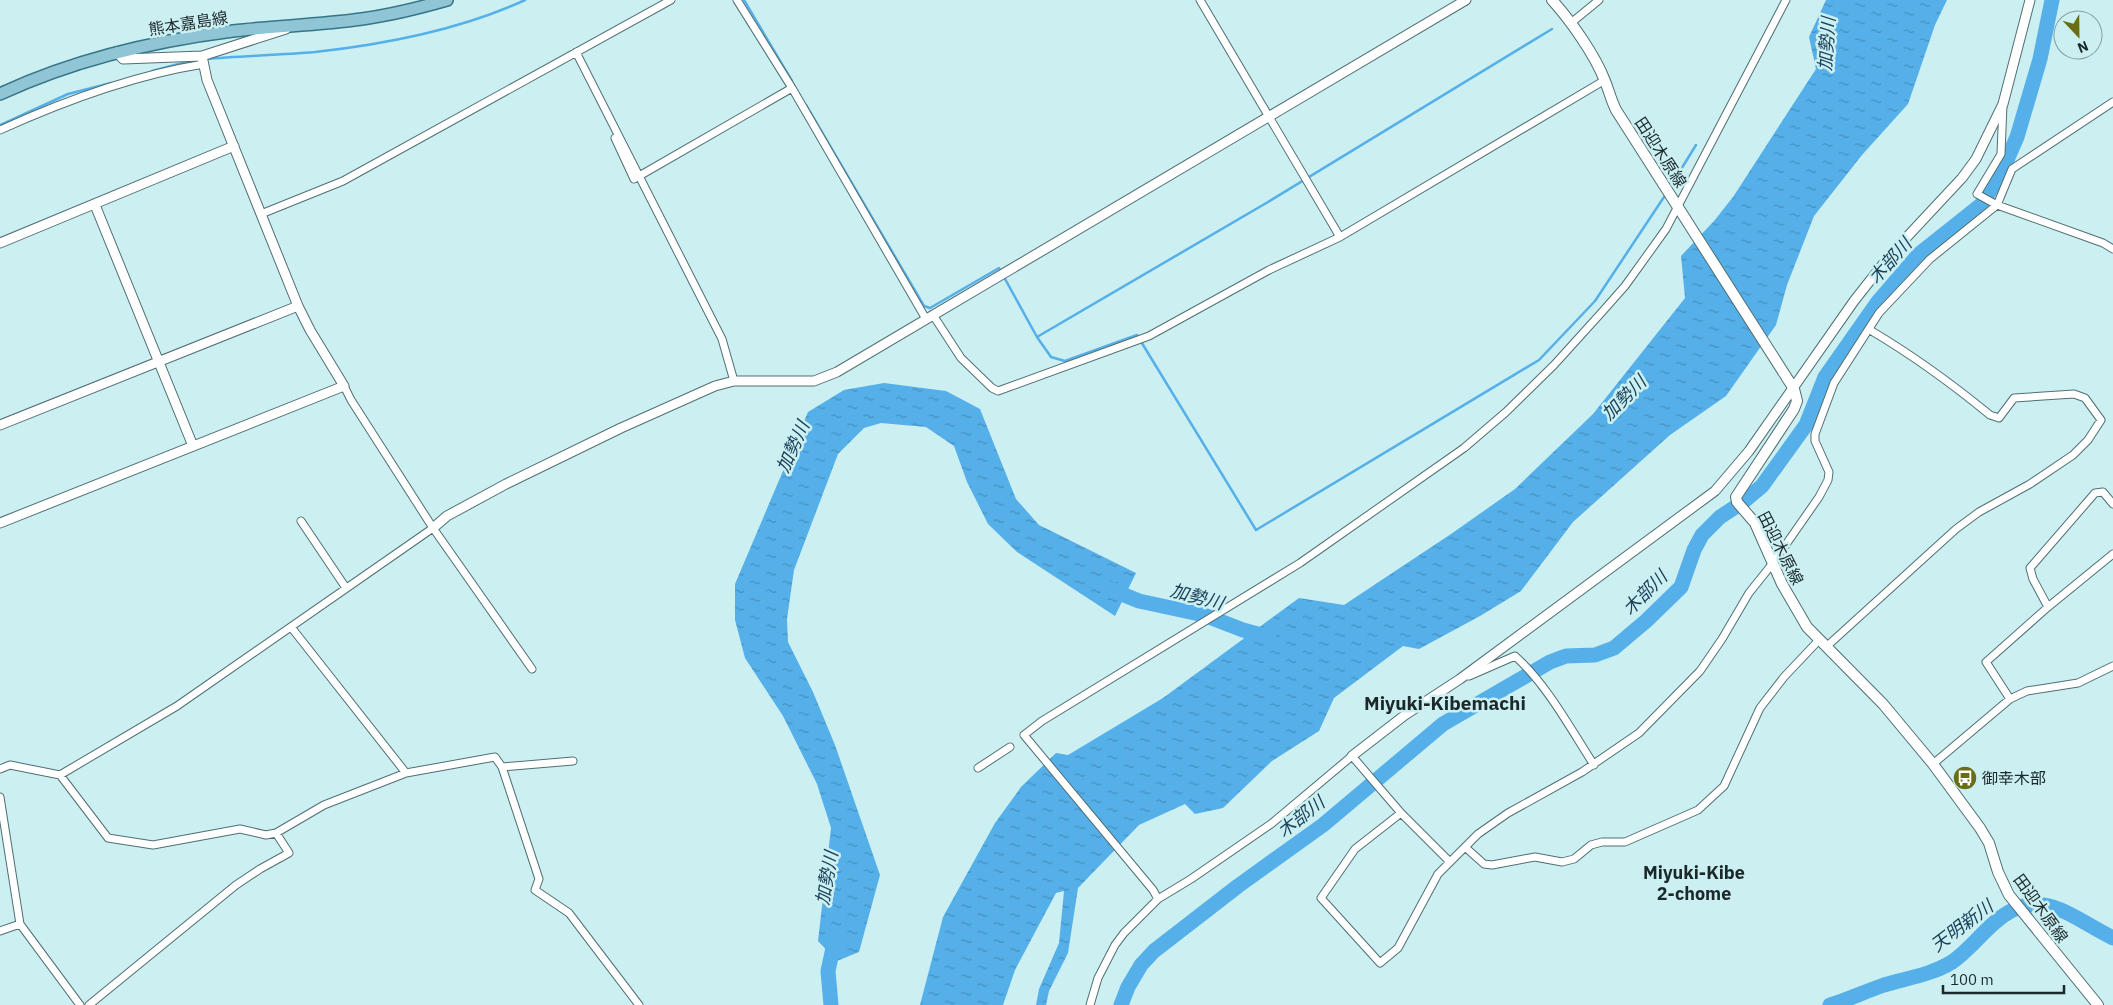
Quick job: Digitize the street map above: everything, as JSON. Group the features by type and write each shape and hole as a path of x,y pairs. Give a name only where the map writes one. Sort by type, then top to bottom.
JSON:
{"main road":[{"name":"熊本嘉島線","path":"0,94 50,73 117,52 206,35 362,19 447,0"},
{"name":"田迎木原線","path":"1552,0 1571,23 1605,80 1610,100 1616,110 1794,388 1797,401 1794,409 1736,497 1737,502 1755,522 1795,609 1822,644 1883,704 1933,764 1989,843 1998,872 2013,901 2098,1005"}],"street":[{"path":"261,214 343,181 670,0"},
{"path":"737,0 929,317 961,358 992,388 998,391 1149,336 1269,270 1340,237 1605,80"},
{"path":"1200,0 1340,237"},
{"path":"60,775 177,706 447,516 506,484 621,428 715,386 734,381 814,382 837,372 1466,0"},
{"path":"1571,23 1599,0"},
{"path":"1158,899 1153,890 1024,735 1042,720 1300,563 1464,448 1513,405 1602,312 1624,286 1666,229 1786,0"},
{"path":"1090,1005 1098,978 1115,945 1124,933 1158,899 1192,879 1271,824 1352,756 1405,715 1460,679 1715,491 1745,457 1854,301 1891,254 1962,178 1976,159 2003,104 2030,0"},
{"path":"0,130 77,99 203,60 296,25"},
{"path":"117,52 123,59 203,60"},
{"path":"576,52 634,179 792,88"},
{"path":"203,60 207,80 298,306 310,330 351,400 432,528 532,669"},
{"path":"1402,813 1355,849 1321,898 1380,963 1398,948 1438,874 1478,834 1508,813 1594,765 1639,733 1700,670 1722,639 1749,592 1773,563 1819,497 1828,480 1829,472 1815,441 1815,434 1834,383 1880,313 1930,259 1994,203 2012,169 2113,102"},
{"path":"2003,104 2001,154 1977,194 1994,203 2103,243 2113,249"},
{"path":"0,243 234,146"},
{"path":"640,176 722,339 734,381"},
{"path":"95,205 193,446"},
{"path":"0,425 298,306"},
{"path":"1464,847 1484,864 1492,865 1535,857 1562,862 1574,859 1591,845 1602,842 1625,842 1698,810 1724,786 1760,708 1784,677 1964,523 1979,512 2030,484 2072,454 2088,440 2101,420 2085,398 2074,394 2014,398 1999,418 1990,415 1910,353 1870,330"},
{"path":"0,523 344,386"},
{"path":"2048,607 2033,579 2030,568 2096,493 2103,492 2113,504"},
{"path":"300,521 346,588"},
{"path":"2010,698 1986,662 2048,607 2113,554"},
{"path":"291,627 406,773"},
{"path":"1460,679 1515,656 1543,687 1594,765"},
{"path":"1933,764 2010,698 2027,692 2078,683 2113,666"},
{"path":"978,768 1010,747"},
{"path":"0,770 10,765 60,775 108,838 153,845 240,829 266,835 276,833 324,804 406,773 495,756 502,768 538,879 534,890 569,913 639,1005"},
{"path":"1352,756 1402,813 1450,862"},
{"path":"502,768 573,761"},
{"path":"0,797 20,924 80,1005"},
{"path":"89,1005 236,884 289,853 276,833"},
{"path":"0,931 20,924"}],"water":[{"path":"1826,0 1947,0 1935,25 1908,104 1862,155 1814,216 1787,285 1776,325 1726,396 1670,435 1573,522 1521,591 1419,649 1403,646 1334,698 1319,731 1272,761 1223,808 1195,814 1185,804 1139,825 1078,888 1068,953 1049,991 1046,1005 1036,1005 1039,989 1059,943 1064,891 1056,893 1015,970 1003,1005 920,1005 943,917 995,823 1021,787 1056,753 1068,755 1163,698 1299,598 1344,605 1515,489 1593,414 1685,298 1681,256 1714,221 1733,197 1816,69 1809,37"},
{"path":"884,383 946,391 980,409 1016,499 1039,525 1136,573 1115,616 1017,552 988,524 967,482 954,446 926,427 881,423 864,428 838,454 794,570 787,619 788,642 813,692 835,745 880,875 859,952 837,961 818,941 831,828 817,784 783,716 745,658 735,620 735,584 808,412 844,390"}],"waterway":[{"path":"205,59 315,52 369,45 449,28 500,11 525,0"},
{"path":"744,0 792,81"},
{"name":"木部川","path":"1121,1005 1128,987 1141,965 1154,951 1238,886 1323,825 1443,724 1550,662 1566,656 1595,655 1614,648 1646,621 1681,587 1694,550 1702,535 1720,517 1743,502 1762,486 1806,425 1825,377 1877,303 1919,254 1982,204 2003,169 2017,137 2040,59 2052,0"},
{"path":"1037,337 1268,202 1552,29"},
{"path":"152,71 190,61"},
{"path":"0,125 68,94 111,83"},
{"path":"806,105 924,306 930,308 999,268 1037,337 1051,357 1065,361 1137,335 1256,530 1539,360 1595,301 1664,197"},
{"path":"1672,184 1696,145"},
{"name":"加勢川","path":"1107,588 1139,601 1204,615 1243,630 1269,637"},
{"name":"天明新川","path":"1830,1005 1884,985 1927,973 1952,962 1994,923 2010,911 2026,906 2040,905 2068,913 2113,938"},
{"name":"加勢川","path":"831,1005 828,971 836,934"}],"place":[{"name":"御幸木部","path":"1965,778"}],"district":[{"name":"Miyuki-Kibemachi","path":"1445,703"},
{"name":"Miyuki-Kibe 2-chome","path":"1694,883"}]}
